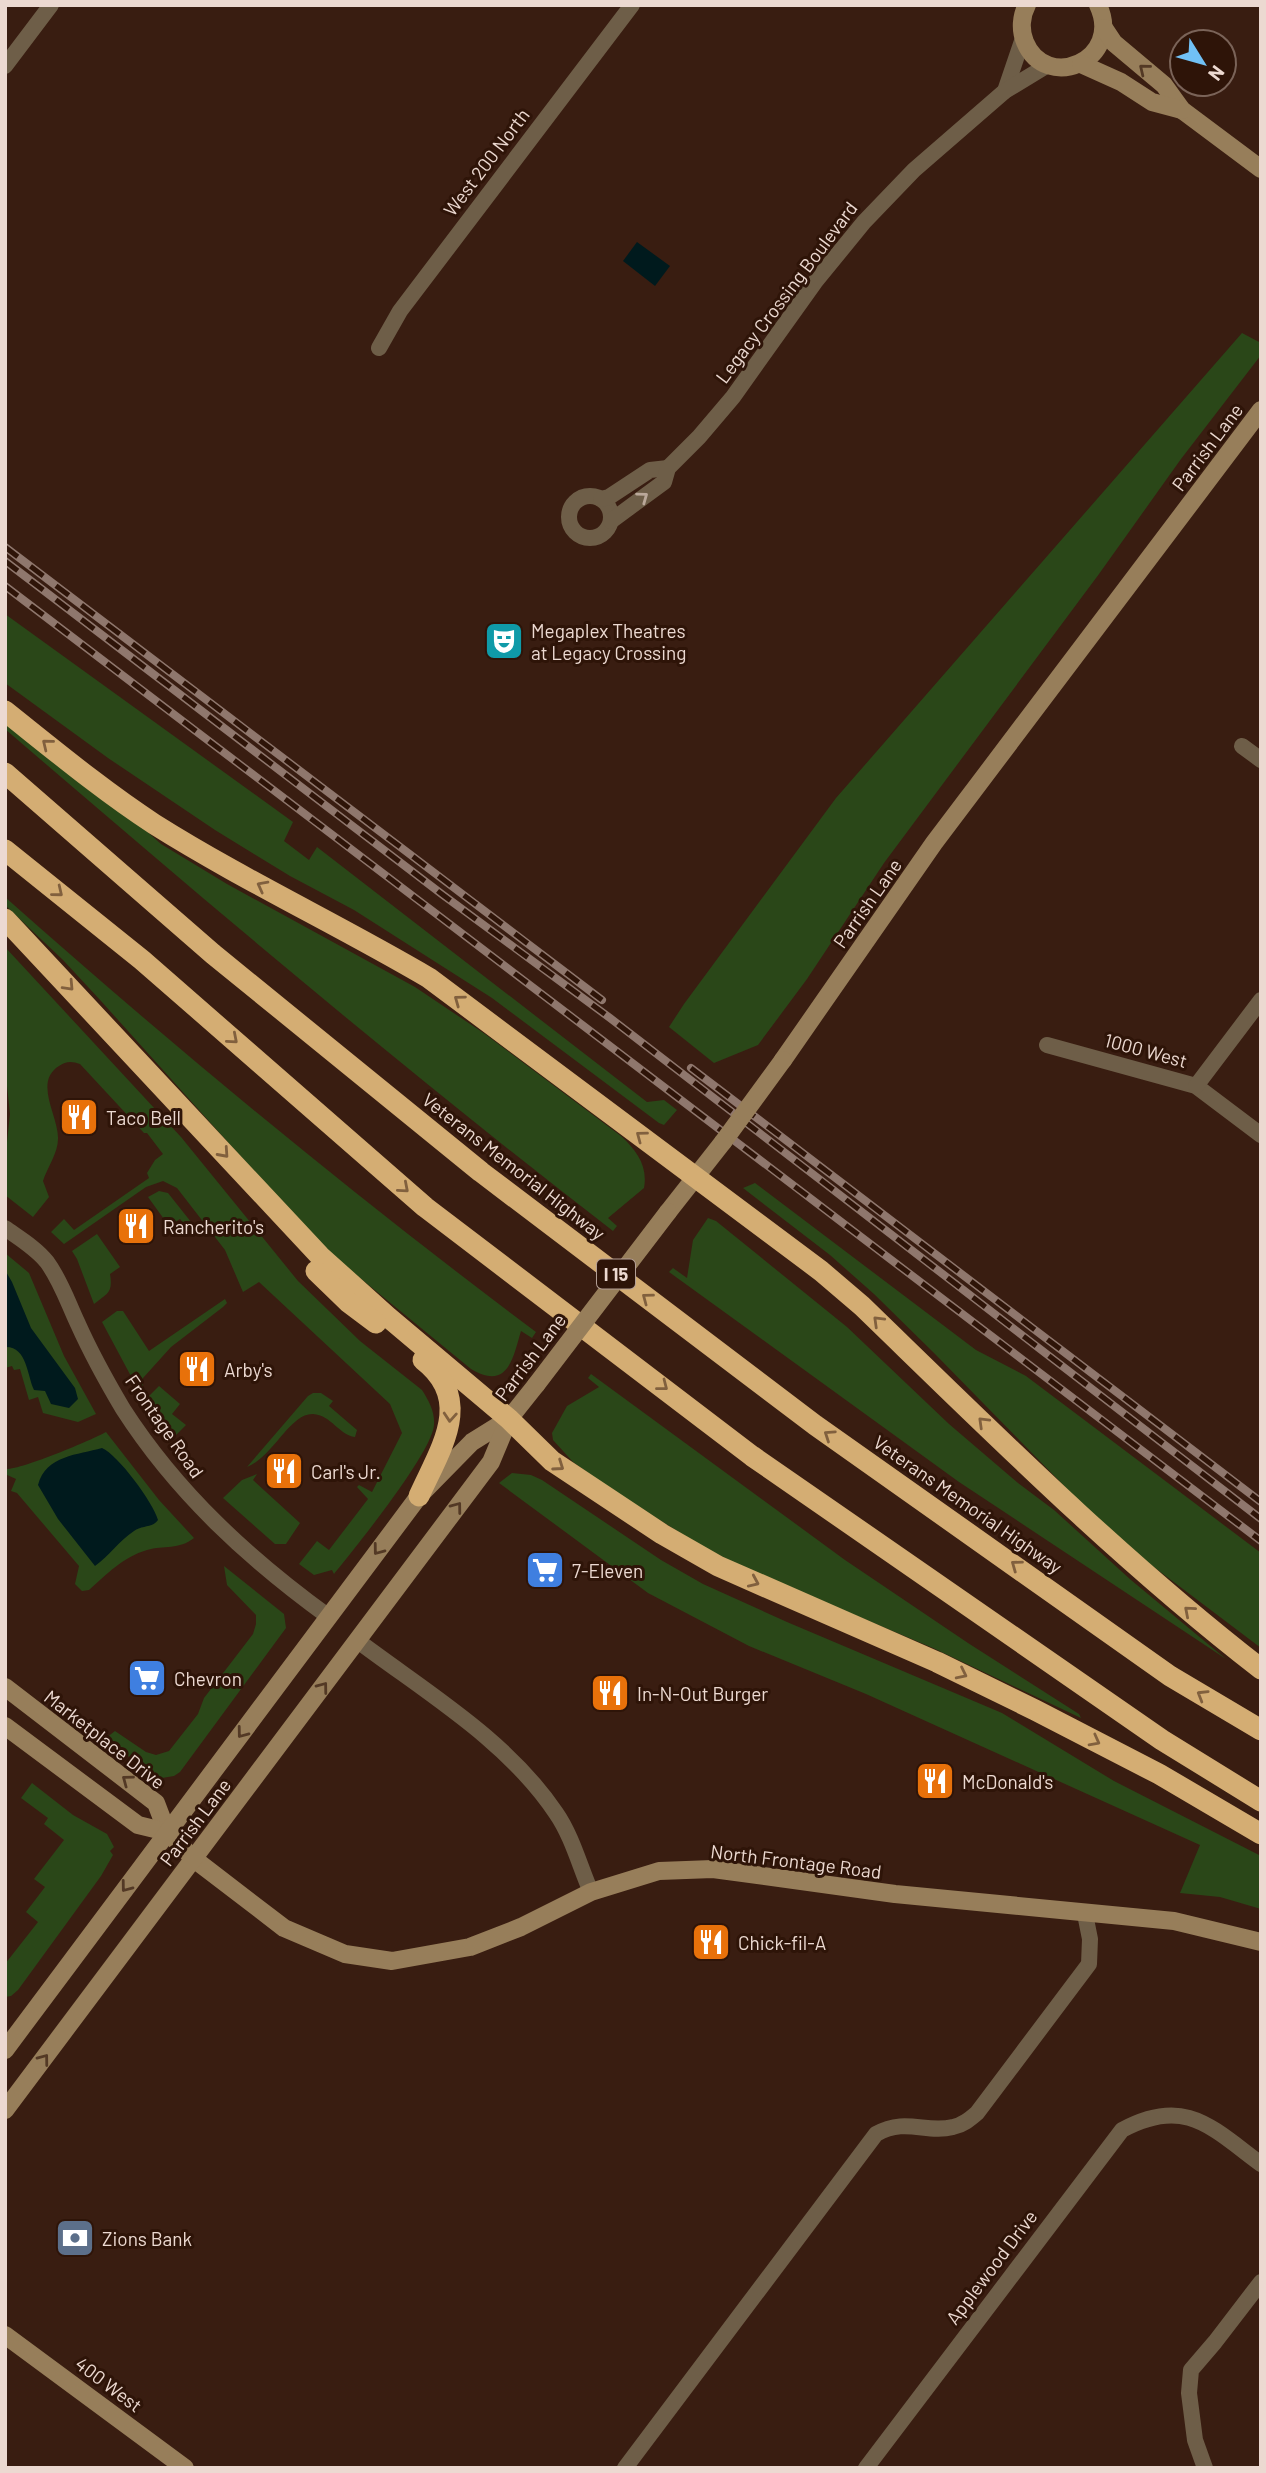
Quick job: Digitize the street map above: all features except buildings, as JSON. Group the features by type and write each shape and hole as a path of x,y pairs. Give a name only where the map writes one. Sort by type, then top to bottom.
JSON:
{"highway":[{"path":"5,711 88,778 154,824 429,978 821,1270 1139,1567 1210,1630 1261,1669"},
{"name":"Veterans Memorial Highway","path":"5,773 213,954 481,1172 815,1425 1170,1676 1261,1730"},
{"path":"5,850 142,960 425,1207 752,1457 1162,1740 1261,1801"},
{"path":"5,919 320,1256 509,1419 552,1461 684,1547 719,1566 937,1662 1035,1710 1158,1774 1261,1834"},
{"path":"270,1204 293,1249 348,1302 428,1364 449,1391 452,1411 449,1428 419,1496"}],"main road":[{"path":"1023,7 1023,38 1027,47 1039,60 1064,68 1081,64 1098,48 1104,28 1103,15 1098,5"},
{"path":"1104,28 1114,43 1164,85 1182,110 1261,169"},
{"path":"1081,64 1121,82 1152,102 1182,110"},
{"name":"Parrish Lane","path":"5,2109 491,1462 509,1419 723,1142 934,844 1261,410"},
{"name":"Parrish Lane","path":"5,2050 419,1496 471,1442 509,1419"},
{"name":"Marketplace Drive","path":"5,1687 156,1803 167,1832 194,1859"},
{"name":"Marketplace Drive","path":"5,1727 138,1825 167,1832"},
{"name":"North Frontage Road","path":"194,1859 284,1928 345,1954 393,1961 470,1947 520,1927 592,1892 659,1871 713,1869 822,1886 1174,1921 1261,1942"},
{"name":"400 West","path":"6,2335 185,2468"}],"street":[{"path":"5,66 51,5"},
{"name":"West 200 North","path":"379,348 407,302 632,5"},
{"path":"1005,91 1023,38"},
{"name":"Legacy Crossing Boulevard","path":"668,468 650,470 609,497 601,499 589,496 576,501 570,510 570,523 578,533 593,537 603,533 611,522 664,482 668,468 733,397 815,282 864,222 914,170 1005,91 1048,65"},
{"path":"601,499 608,505 611,522"},
{"path":"1242,746 1261,760"},
{"path":"1196,1086 1261,1000"},
{"name":"1000 West","path":"1047,1045 1196,1086 1261,1135"},
{"name":"Frontage Road","path":"5,1228 46,1260 118,1400 179,1485 198,1507 252,1557 329,1617"},
{"path":"358,1641 485,1736 529,1778 558,1816 592,1892"},
{"path":"625,2468 876,2134 889,2127 950,2128 963,2124 977,2113 1089,1964 1090,1939 1085,1914"},
{"name":"Applewood Drive","path":"866,2468 1122,2130 1143,2119 1165,2114 1185,2116 1205,2123 1261,2164"},
{"path":"1205,2468 1195,2440 1189,2393 1191,2370 1261,2282"}],"green space":[{"path":"1242,333 1261,343 1261,355 1181,459 884,863 807,979 758,1045 714,1063 669,1027 684,1004 836,798"},
{"path":"5,614 293,822 284,841 309,860 317,847 647,1102 664,1100 677,1110 664,1125 659,1123 492,998 354,910 290,876 215,830 108,758 5,683"},
{"path":"5,719 161,844 227,884 415,987 485,1034 621,1136 640,1159 645,1180 644,1188 608,1218 617,1226 613,1231 458,1109 230,921 5,729"},
{"path":"5,897 134,1010 266,1120 400,1228 536,1332 532,1338 521,1331 507,1368 501,1374 493,1376 471,1369 321,1246 101,1001 63,960 5,905"},
{"path":"5,947 181,1137 298,1281 360,1341 422,1390 427,1398 434,1420 430,1438 407,1478 334,1574 332,1570 314,1575 299,1564 317,1541 329,1550 368,1499 357,1487 359,1485 372,1492 402,1433 390,1404 259,1282 243,1292 225,1250 177,1188 163,1181 146,1187 64,1244 51,1232 64,1219 74,1230 149,1178 147,1173 155,1160 163,1154 147,1133 144,1133 80,1064 62,1064 48,1081 49,1100 58,1139 43,1181 49,1197 33,1217 5,1195 10,1114 5,1067"},
{"path":"755,1183 976,1350 1026,1376 1261,1553 1261,1648 1138,1555 1079,1501 874,1294 830,1255 743,1188"},
{"path":"159,1191 168,1193 195,1227 192,1234 180,1219 169,1226 148,1197"},
{"path":"708,1218 716,1221 847,1327 949,1424 1054,1510 1131,1580 1226,1659 959,1482 669,1272 673,1268 687,1278 693,1240"},
{"path":"97,1234 120,1267 110,1274 111,1285 108,1292 94,1304 72,1251"},
{"path":"5,1253 29,1273 64,1356 96,1414 78,1422 43,1413 38,1397 29,1400 20,1369 14,1370 12,1366 5,1368"},
{"path":"225,1299 227,1303 223,1307 171,1347 143,1378 140,1393 102,1322 117,1311 123,1311 149,1351"},
{"path":"591,1374 845,1560 1079,1714 1081,1718 933,1648 748,1570 698,1544 615,1492 573,1462 553,1440 552,1433 567,1406 599,1387 588,1378"},
{"path":"159,1386 180,1404 172,1414 186,1425 173,1438 145,1400"},
{"path":"321,1393 333,1401 329,1406 357,1430 355,1437 344,1433 319,1415 305,1416 297,1420 265,1454 247,1467 308,1396"},
{"path":"106,1432 159,1500 194,1538 183,1544 138,1553 89,1590 82,1591 75,1584 79,1566 17,1493 11,1491 16,1479 5,1474 5,1469 39,1460"},
{"path":"512,1473 531,1475 542,1480 661,1560 703,1584 1002,1713 1114,1781 1261,1856 1261,1909 1220,1897 1180,1893 1200,1845 866,1694 749,1646 648,1593 499,1483"},
{"path":"257,1474 253,1480 300,1523 286,1544 275,1544 223,1498 242,1480"},
{"path":"224,1566 284,1614 286,1628 180,1772 174,1776 156,1779 106,1738 115,1731 146,1752 156,1755 169,1751 198,1714 204,1698 253,1634 256,1615 227,1585"},
{"path":"32,1783 73,1815 107,1834 114,1847 110,1851 113,1855 101,1876 18,1990 5,1997 5,1964 38,1922 26,1912 45,1887 34,1879 64,1840 44,1824 48,1818 21,1798"}],"water":[{"path":"637,242 670,266 655,286 623,261"},
{"path":"5,1270 31,1328 75,1388 78,1399 69,1408 51,1404 45,1391 34,1390 22,1356 18,1351 5,1347"},
{"path":"102,1448 117,1460 134,1480 158,1520 134,1531 95,1566 58,1519 38,1485 42,1475 55,1462"}],"railway":[{"path":"5,547 602,1000"},
{"path":"5,561 443,895 610,1018 1261,1519"},
{"path":"5,586 1261,1541"},
{"path":"691,1068 1261,1502"}],"place":[{"name":"Megaplex Theatres at Legacy Crossing","path":"504,641"},
{"name":"Taco Bell","path":"79,1117"},
{"name":"Rancherito's","path":"136,1226"},
{"name":"Arby's","path":"197,1369"},
{"name":"Carl's Jr.","path":"284,1471"},
{"name":"7-Eleven","path":"545,1570"},
{"name":"Chevron","path":"147,1678"},
{"name":"In-N-Out Burger","path":"610,1693"},
{"name":"McDonald's","path":"935,1781"},
{"name":"Chick-fil-A","path":"711,1942"},
{"name":"Zions Bank","path":"75,2238"}]}
